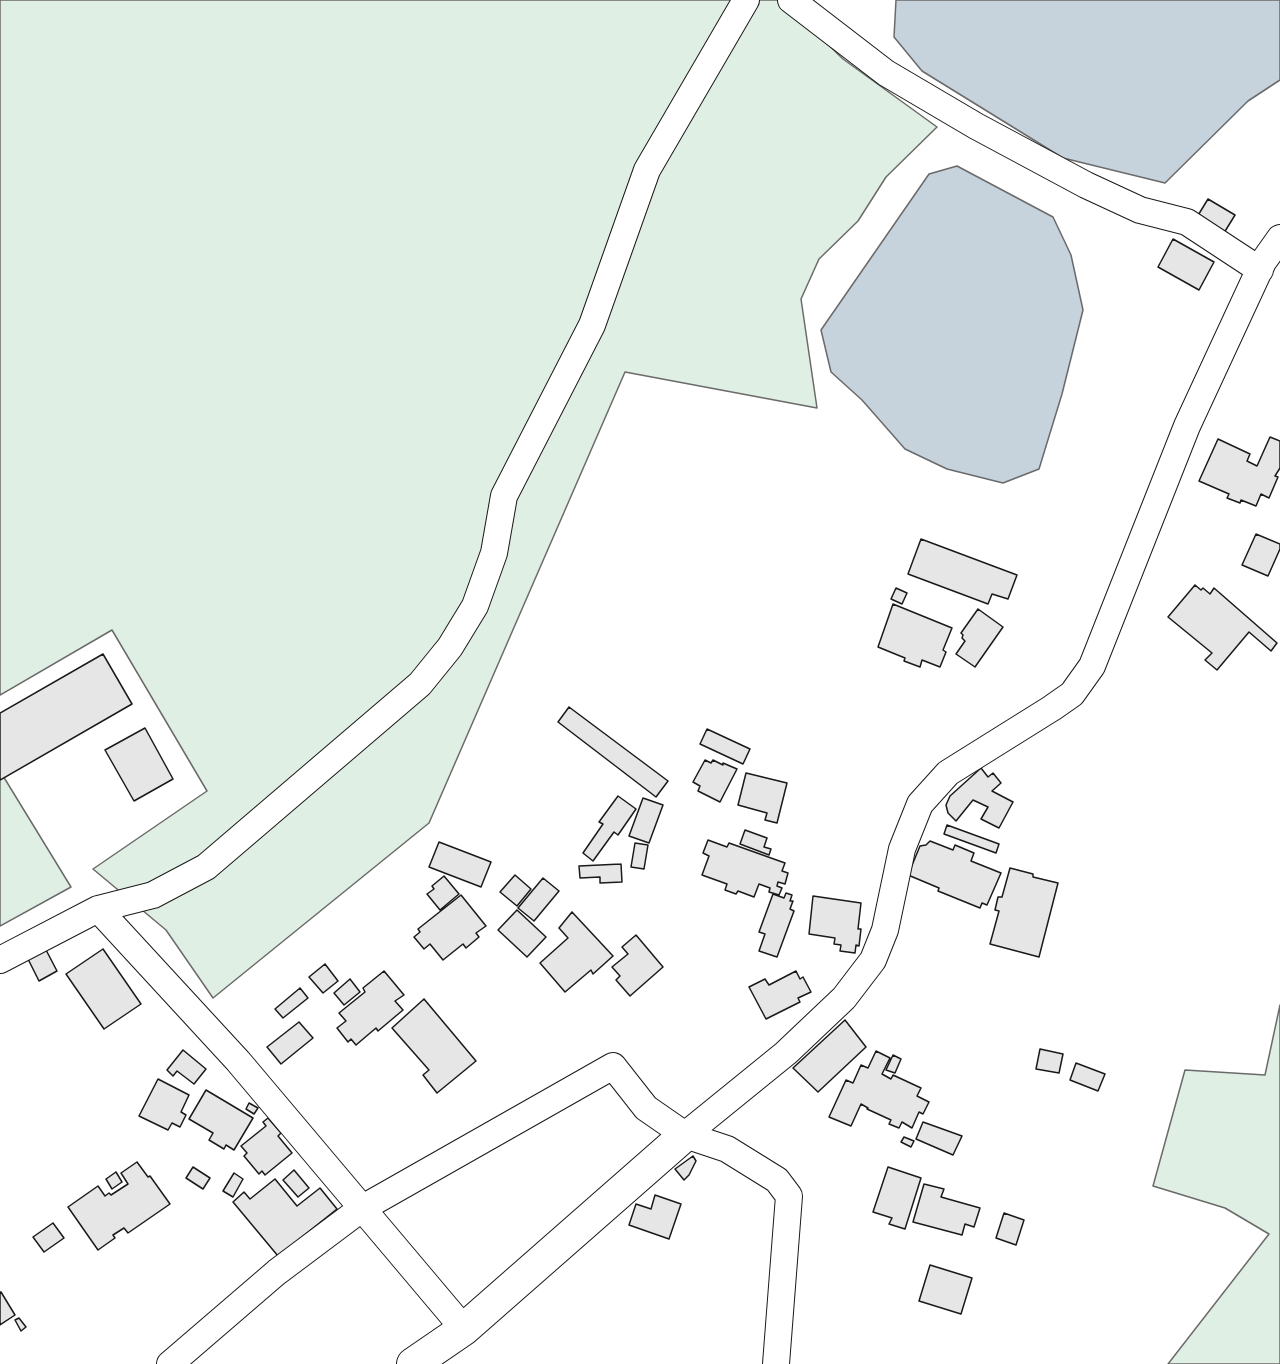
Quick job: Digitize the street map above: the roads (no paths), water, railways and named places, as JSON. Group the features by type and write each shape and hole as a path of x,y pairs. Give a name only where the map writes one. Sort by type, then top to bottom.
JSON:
{"street":[{"path":"0,960 98,909 153,895 206,867 420,684 450,647 475,606 491,563 504,496 591,324 647,170 746,0"},
{"path":"791,0 886,73 976,126 1086,186 1140,210 1187,222 1260,270"},
{"path":"413,1364 464,1329 685,1135 786,1053 844,998 873,960 885,930 902,849 920,804 948,773 1072,694 1092,666 1187,426 1260,270 1280,238"},
{"path":"98,909 238,1061 464,1329"},
{"path":"170,1364 278,1272 361,1209 613,1066 646,1108 685,1135 727,1149 777,1180 789,1196 776,1364"}]}
